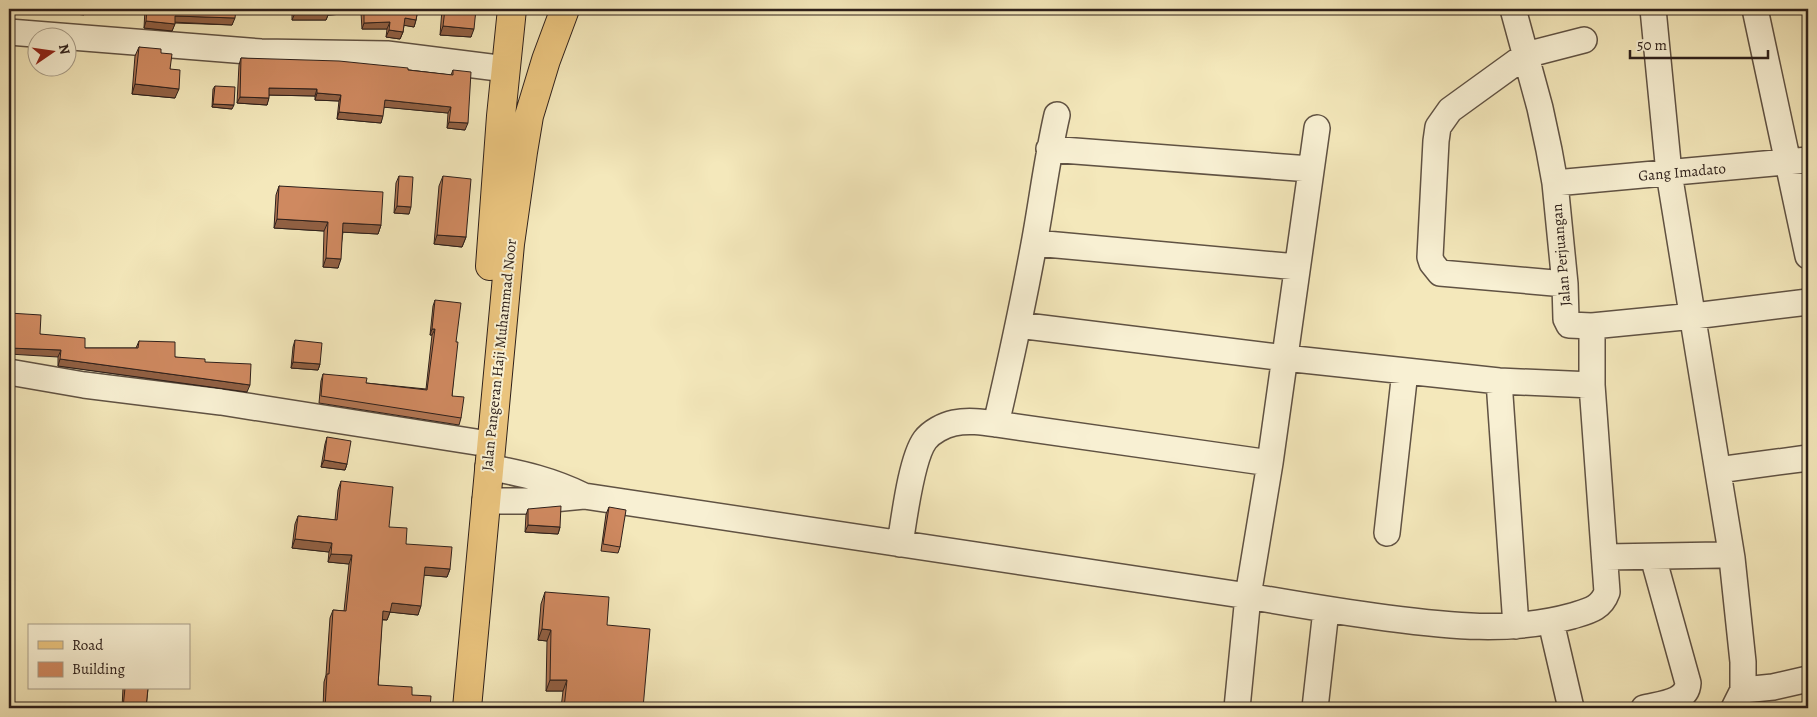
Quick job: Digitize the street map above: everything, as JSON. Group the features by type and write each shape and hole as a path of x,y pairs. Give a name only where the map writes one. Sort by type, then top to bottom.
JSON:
{"main road":[{"name":"Jalan Pangeran Haji Muhammad Noor","path":"467,708 467,602 476,442 501,116 512,9"},
{"name":"Jalan Pangeran Haji Muhammad Noor","path":"450,708 485,501 510,244 523,152 529,116 546,60 565,9"}],"street":[{"name":"Jalan Perjuangan","path":"1513,9 1540,108 1555,184 1567,322 1572,326 1592,326 1808,302"},
{"path":"1653,9 1669,173 1694,316 1732,558 1743,662 1739,699 1773,687 1808,679"},
{"path":"1755,9 1798,162 1808,256"},
{"path":"9,32 262,52 387,54 506,69"},
{"path":"1565,284 1440,273 1430,257 1438,127 1450,110 1526,55 1584,40"},
{"path":"996,424 1035,243 1049,149 1057,115"},
{"path":"1237,708 1248,596 1270,462 1317,128"},
{"path":"1049,149 1310,169"},
{"name":"Gang Imadato","path":"1555,184 1798,162"},
{"path":"1035,243 1297,267"},
{"path":"1018,325 1285,358 1500,381 1592,385"},
{"path":"485,501 532,501 584,496 1248,596 1326,610 1471,627 1516,626 1551,622 1598,606 1604,600 1607,592 1606,557 1592,385 1592,326"},
{"path":"1387,533 1405,371"},
{"path":"9,372 84,385 221,402 476,442"},
{"path":"1500,381 1516,626"},
{"path":"900,544 912,477 925,440 937,430 953,423 971,421 996,424 1270,462"},
{"path":"1718,470 1808,458"},
{"path":"488,467 535,476 559,484 584,496"},
{"path":"1606,557 1720,555"},
{"path":"1644,708 1680,699 1688,689 1688,683 1653,557"},
{"path":"1315,708 1326,610"},
{"path":"1551,622 1571,708"}],"building":[{"path":"147,9 236,9 235,18 175,16 175,24 146,21"},
{"path":"294,9 329,9 329,13 295,13"},
{"path":"364,9 418,9 416,20 405,18 403,32 389,30 390,22 364,23"},
{"path":"445,9 476,9 474,29 443,26"},
{"path":"139,47 161,49 161,53 172,54 170,69 180,70 179,89 135,84"},
{"path":"241,58 339,61 453,75 453,70 471,72 468,123 449,122 451,107 385,100 383,116 339,112 341,95 317,93 317,89 269,88 269,98 240,97"},
{"path":"215,86 235,87 234,105 213,104"},
{"path":"399,176 413,177 411,207 397,206"},
{"path":"443,176 471,179 466,237 437,235"},
{"path":"279,186 383,192 381,225 343,223 341,259 326,258 328,222 277,219"},
{"path":"435,300 461,303 452,396 464,397 461,418 321,396 323,374 367,378 366,383 427,390 435,329 432,329"},
{"path":"9,313 41,315 40,334 85,338 85,348 138,348 139,341 175,342 175,357 205,359 205,362 251,364 250,385 60,359 61,350 9,348"},
{"path":"295,340 322,343 320,364 293,362"},
{"path":"327,437 351,441 347,464 324,460"},
{"path":"341,481 393,487 389,527 407,528 406,544 452,547 450,569 425,567 421,606 392,603 390,612 383,611 378,685 412,687 412,695 431,696 430,708 325,708 333,610 346,611 352,555 331,554 332,543 295,539 298,516 337,520"},
{"path":"561,506 560,527 528,525 528,509"},
{"path":"609,507 626,510 620,547 603,544"},
{"path":"545,592 609,597 607,625 650,629 643,708 564,708 567,680 550,680 551,630 542,629"},
{"path":"125,690 148,690 146,708 123,708"}]}
